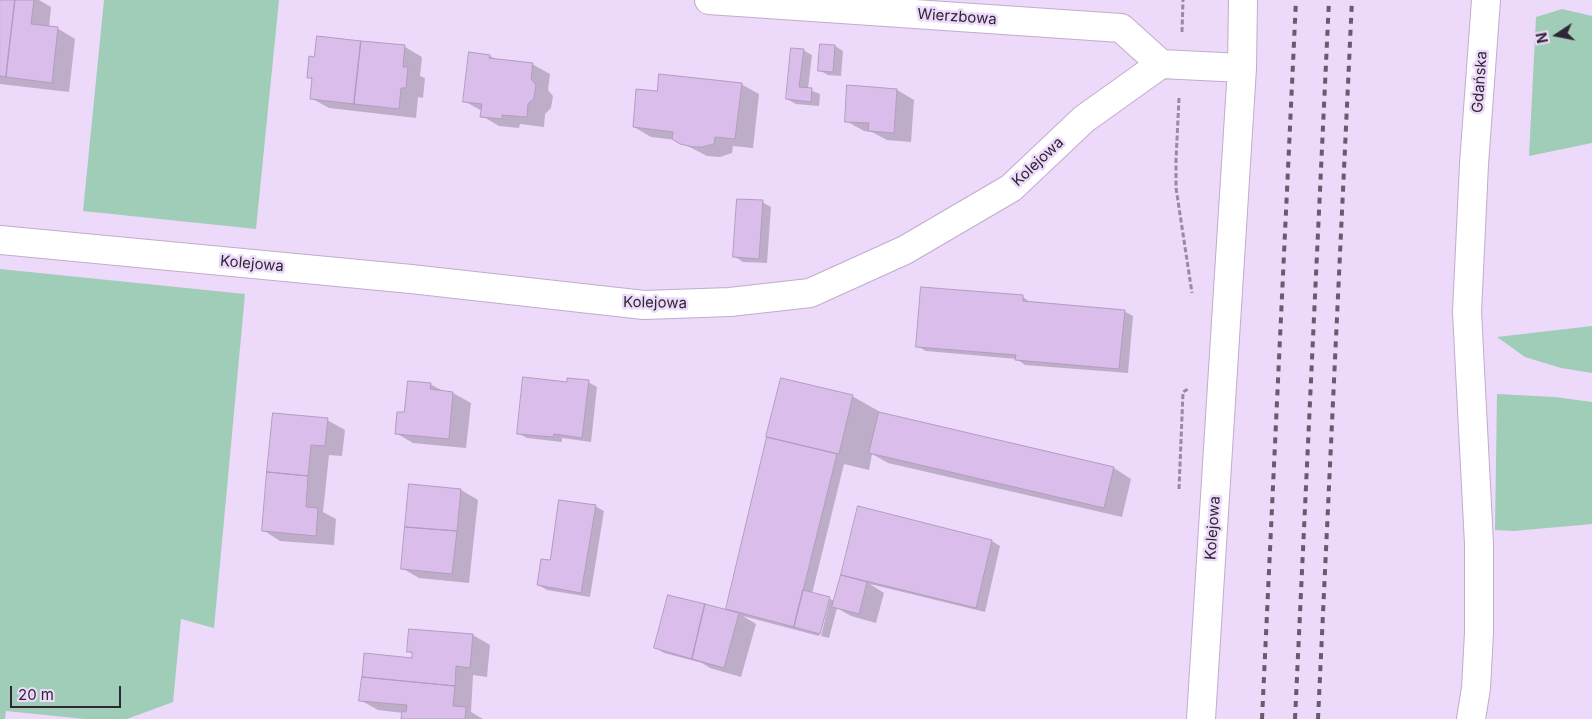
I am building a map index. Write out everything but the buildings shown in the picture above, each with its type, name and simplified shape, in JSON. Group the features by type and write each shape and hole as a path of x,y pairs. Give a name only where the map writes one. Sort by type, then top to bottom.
{"street":[{"name":"Wierzbowa","path":"709,0 1121,28 1162,64"},
{"name":"Kolejowa","path":"1201,719 1242,68 1243,0"},
{"name":"Gdańska","path":"1471,719 1476,688 1479,633 1479,544 1467,312 1474,164 1486,0"},
{"path":"1162,64 1242,68"},
{"name":"Kolejowa","path":"0,240 404,279 644,305 730,302 810,293 905,250 1011,188 1084,119 1162,64"}],"path":[{"path":"1182,35 1184,0"},
{"path":"1179,92 1176,188 1192,295"},
{"path":"1183,392 1193,387"}],"green space":[{"path":"104,0 279,0 256,229 83,211"},
{"path":"1562,9 1592,16 1592,143 1529,156 1536,17"},
{"path":"0,269 245,294 214,628 181,619 173,702 127,719 85,719 6,711 5,719 0,719"},
{"path":"1592,326 1592,373 1561,368 1525,357 1497,337"},
{"path":"1497,394 1555,397 1592,402 1592,524 1514,531 1495,530"}],"railway":[{"path":"1262,719 1296,0"},
{"path":"1295,719 1329,0"},
{"path":"1318,719 1352,0"}]}
